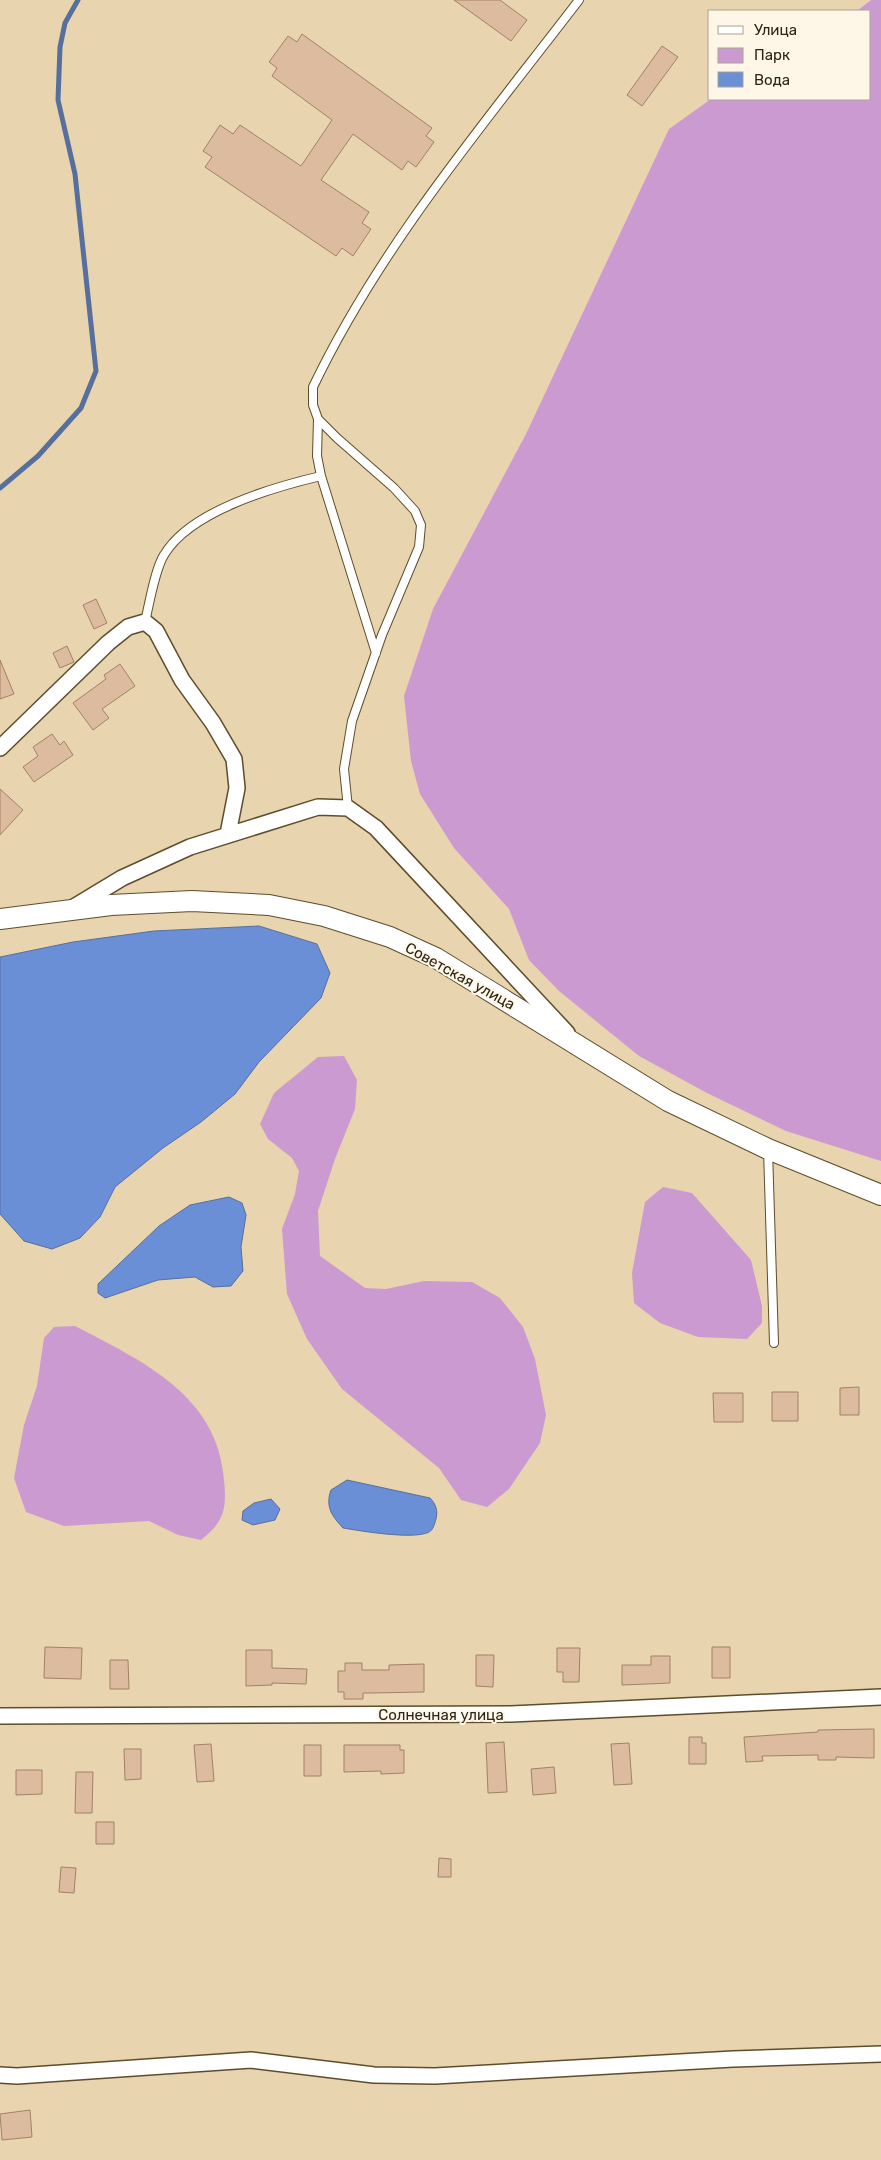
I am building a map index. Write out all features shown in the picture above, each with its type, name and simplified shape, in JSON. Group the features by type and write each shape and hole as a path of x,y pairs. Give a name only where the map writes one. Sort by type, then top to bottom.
{"street":[{"path":"0,748 108,643 128,627 145,622 156,631 182,680 213,724 234,759 237,788 228,834"},
{"path":"68,911 122,878 190,847 318,807 348,808 376,828 581,1048"},
{"name":"Советская улица","path":"0,919 111,905 192,901 268,905 324,916 390,937 436,958 668,1101 768,1149 881,1194"},
{"name":"Солнечная улица","path":"0,1716 510,1714 881,1697"},
{"path":"0,2075 17,2076 251,2060 374,2075 435,2076 733,2059 881,2054"}],"lane":[{"path":"376,653 321,476 317,456 318,419 313,405 313,387 378,271 441,176 579,0"},
{"path":"318,419 394,488 415,511 421,525 419,547 376,653 352,721 344,769 348,808"},
{"path":"145,622 163,556 185,530 224,508 277,487 321,476"},
{"path":"768,1149 774,1343"}],"green space":[{"path":"871,0 881,0 881,1161 786,1131 707,1093 639,1056 559,991 529,960 509,909 454,848 420,794 411,761 404,696 433,609 526,434 669,129 710,100 871,100 871,10 858,10"},
{"path":"344,1056 357,1080 355,1109 335,1159 318,1211 320,1256 365,1288 386,1289 424,1281 472,1282 500,1298 523,1327 535,1359 546,1415 540,1443 509,1489 487,1507 461,1500 439,1468 342,1389 307,1339 287,1294 282,1229 295,1194 299,1171 292,1158 268,1139 260,1124 274,1093 318,1057"},
{"path":"663,1187 692,1193 751,1260 762,1306 762,1323 747,1339 698,1337 660,1323 634,1303 632,1273 645,1202"},
{"path":"75,1326 126,1353 172,1384 192,1403 208,1425 219,1450 225,1499 219,1521 201,1540 178,1535 149,1521 64,1526 26,1512 14,1478 24,1425 37,1386 44,1338 54,1327"}],"water":[{"path":"259,926 317,944 330,973 321,998 259,1062 235,1094 115,1187 100,1217 80,1238 52,1249 24,1241 0,1214 0,957 73,942 154,931"},
{"path":"229,1197 242,1203 246,1215 241,1247 243,1271 231,1286 213,1287 195,1277 158,1280 105,1298 98,1293 98,1284 159,1226 190,1205"},
{"path":"347,1480 430,1498 437,1510 433,1528 429,1532 412,1535 387,1534 343,1528 331,1511 329,1496 331,1490"},
{"path":"271,1499 280,1509 275,1520 253,1525 242,1520 243,1511 254,1503"}],"building":[{"path":"454,0 500,0 527,20 511,41"},
{"path":"302,34 432,128 426,136 434,142 416,167 408,161 402,170 353,134 321,180 369,212 362,223 371,229 353,256 342,248 336,256 205,167 212,157 203,151 220,125 233,134 240,125 301,166 332,120 272,76 277,68 269,62 288,36 297,42"},
{"path":"662,46 678,57 642,106 627,95"},
{"path":"96,599 107,623 94,629 83,605"},
{"path":"67,646 74,662 60,668 53,653"},
{"path":"0,660 14,694 0,699"},
{"path":"120,664 135,686 102,709 109,718 93,730 73,703 106,679 104,675"},
{"path":"52,734 60,745 64,741 73,755 34,782 23,767 38,756 33,747"},
{"path":"0,789 23,810 0,835"},
{"path":"859,1387 859,1415 840,1415 840,1388"},
{"path":"772,1392 798,1392 798,1421 772,1421"},
{"path":"713,1393 743,1393 743,1422 714,1422"},
{"path":"45,1647 82,1648 81,1679 44,1678"},
{"path":"712,1647 730,1647 730,1678 712,1678"},
{"path":"557,1648 580,1648 579,1682 563,1682 563,1672 557,1672"},
{"path":"246,1650 272,1650 272,1668 307,1669 306,1684 272,1683 272,1685 246,1686"},
{"path":"476,1655 494,1655 493,1687 476,1686"},
{"path":"651,1656 670,1656 670,1683 622,1685 622,1665 651,1665"},
{"path":"110,1660 128,1660 129,1689 110,1689"},
{"path":"345,1663 362,1663 362,1670 389,1670 389,1665 424,1664 424,1692 363,1693 363,1699 344,1699 344,1692 338,1692 338,1671 345,1671"},
{"path":"874,1729 874,1758 836,1757 836,1760 818,1760 818,1755 762,1756 763,1761 746,1762 744,1737 818,1732 818,1730"},
{"path":"689,1737 702,1737 702,1743 706,1743 706,1764 689,1764"},
{"path":"504,1742 507,1792 488,1793 486,1743"},
{"path":"629,1743 632,1784 614,1785 611,1744"},
{"path":"211,1744 214,1781 197,1782 194,1745"},
{"path":"304,1745 321,1745 321,1776 304,1776"},
{"path":"344,1745 400,1745 400,1750 404,1750 404,1773 381,1774 381,1771 344,1772"},
{"path":"124,1749 141,1749 141,1779 125,1780"},
{"path":"554,1767 556,1793 533,1795 531,1769"},
{"path":"16,1770 42,1770 42,1794 16,1795"},
{"path":"76,1772 93,1772 92,1813 75,1813"},
{"path":"96,1822 114,1822 114,1844 96,1844"},
{"path":"439,1858 451,1859 451,1877 438,1877"},
{"path":"61,1867 76,1868 74,1893 59,1892"},
{"path":"30,2110 32,2137 2,2140 0,2114"}],"waterway":[{"path":"0,488 38,456 81,408 96,371 75,174 58,100 60,47 65,23 78,0"}]}
